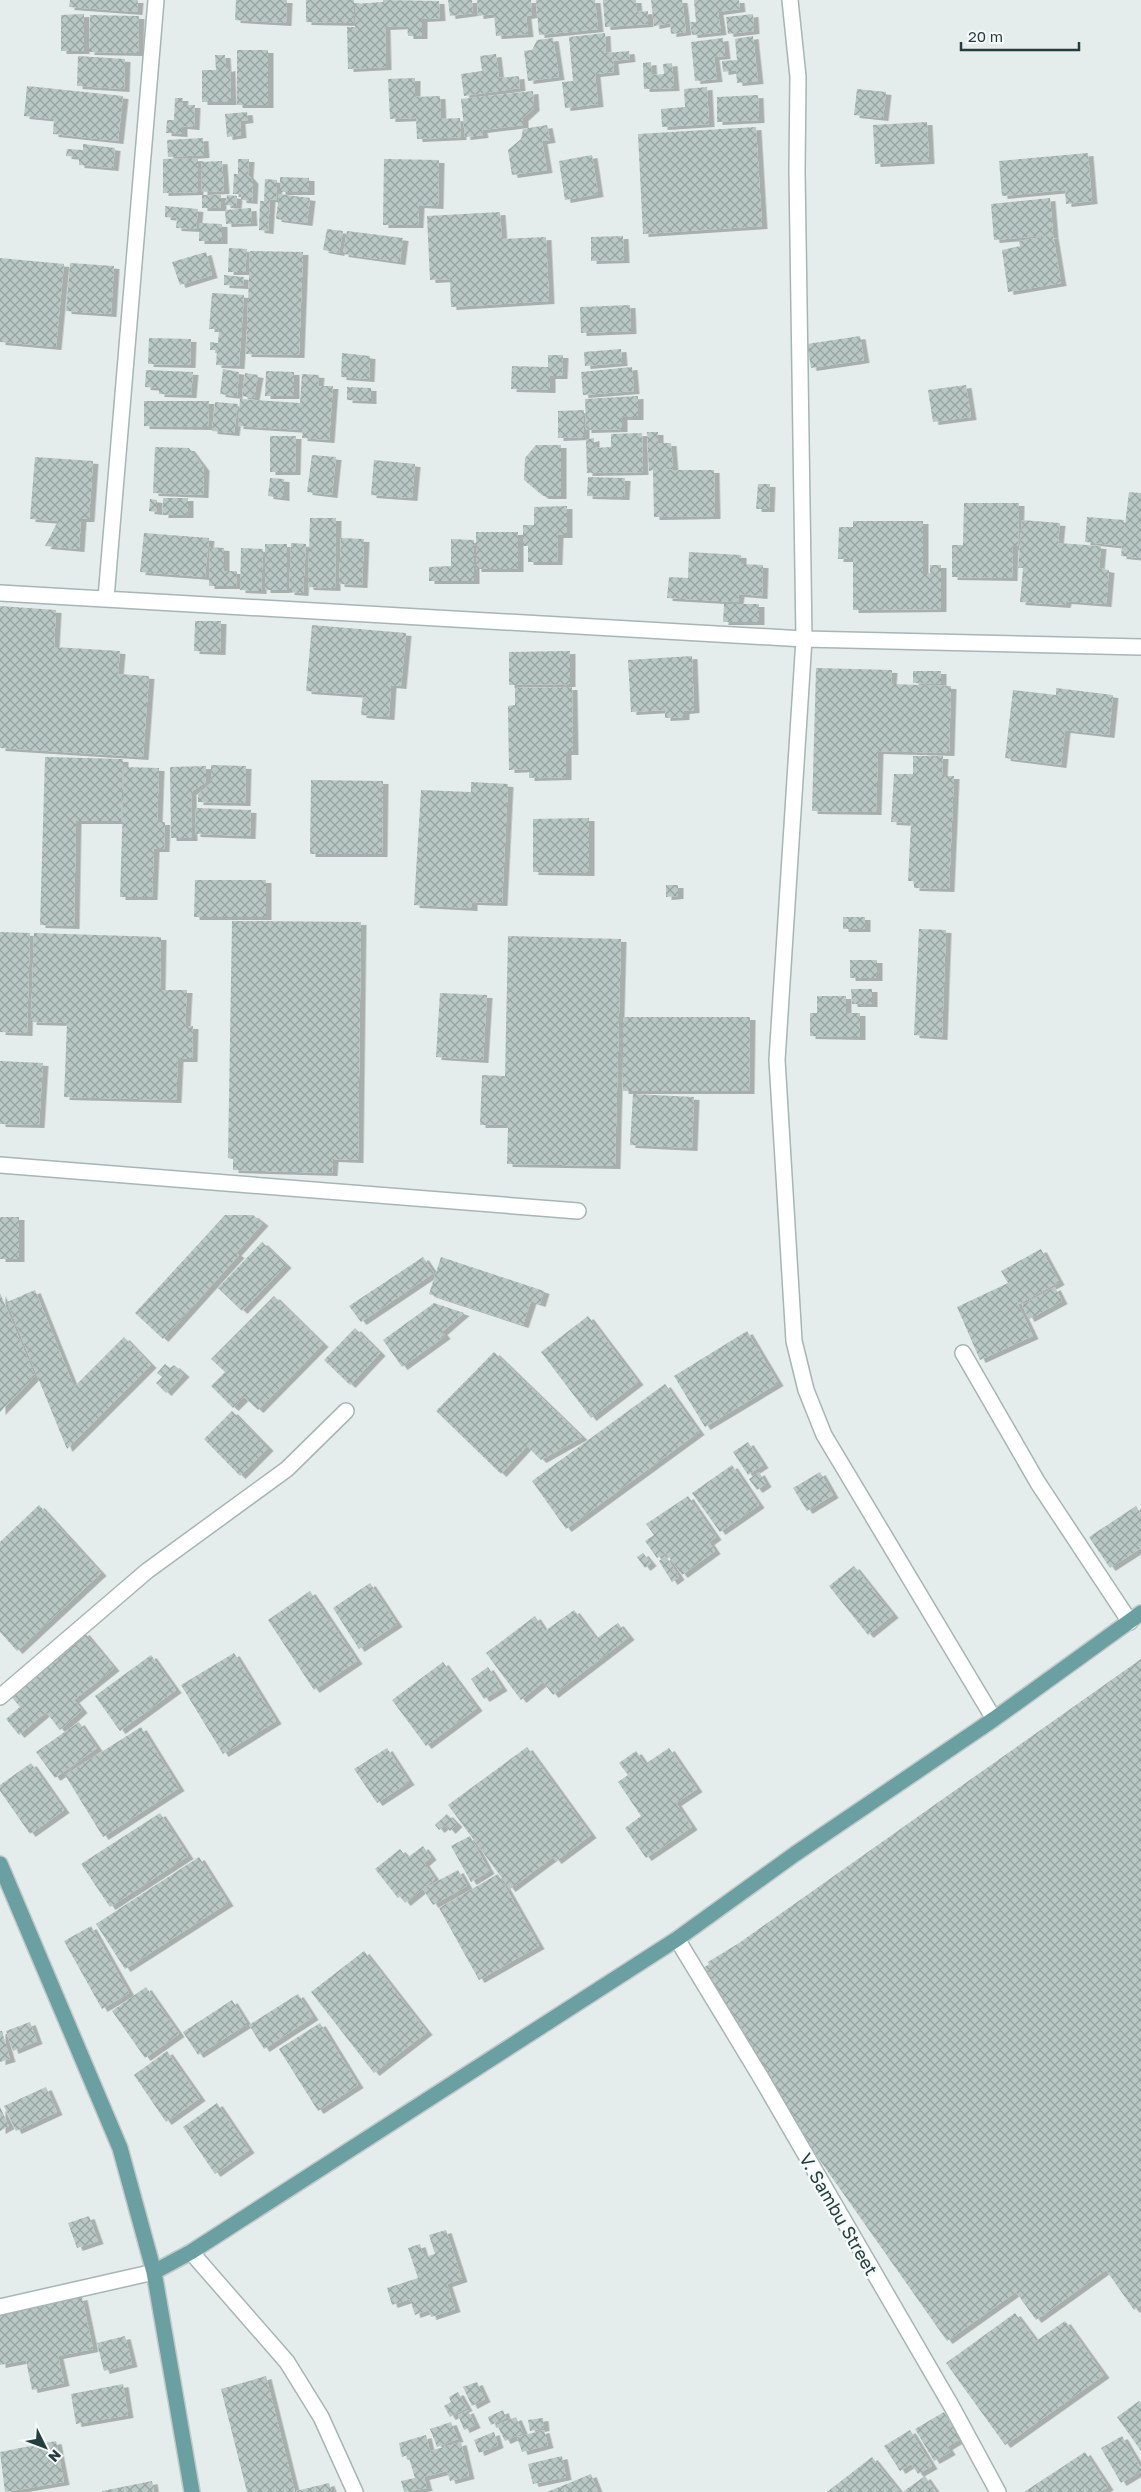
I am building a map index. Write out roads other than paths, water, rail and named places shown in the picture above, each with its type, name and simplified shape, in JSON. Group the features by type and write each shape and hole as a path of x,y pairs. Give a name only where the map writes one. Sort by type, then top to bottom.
{"main road":[{"path":"154,2272 191,2252 677,1939 795,1854 994,1719 1135,1617"},
{"path":"0,1864 120,2148 154,2272 192,2492"}],"street":[{"path":"106,598 156,0"},
{"path":"790,0 798,77 797,171 804,639 777,1060 794,1342 806,1390 824,1435 994,1719"},
{"path":"0,593 804,639 1141,647"},
{"path":"0,1165 578,1211"},
{"path":"963,1354 1038,1483 1135,1617"},
{"path":"0,1697 147,1572 287,1469 346,1411"},
{"name":"V. Sambu Street","path":"677,1939 760,2076 952,2407 998,2492"},
{"path":"191,2252 288,2362 321,2417 355,2492"},
{"path":"0,2307 154,2272"}]}
